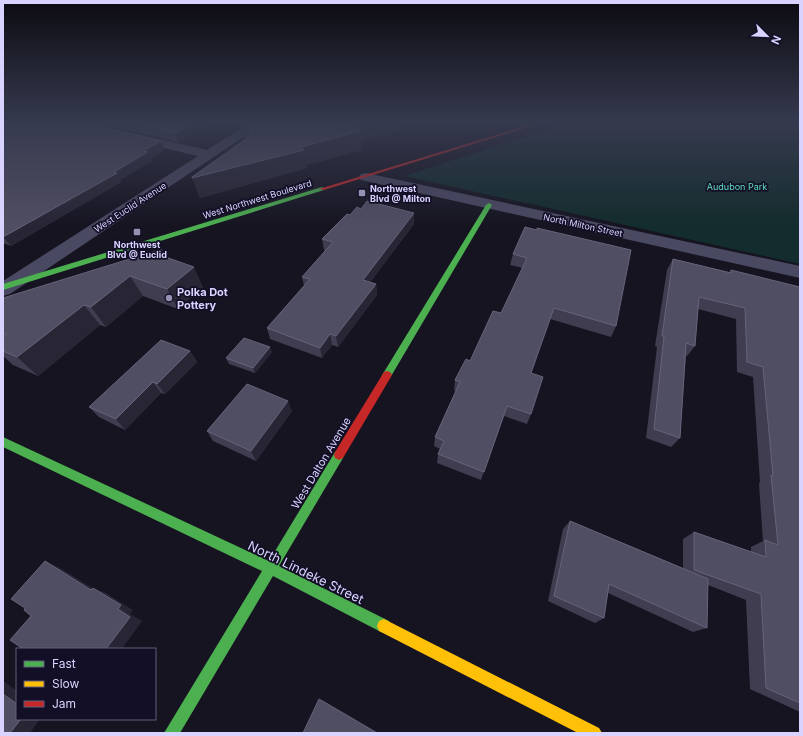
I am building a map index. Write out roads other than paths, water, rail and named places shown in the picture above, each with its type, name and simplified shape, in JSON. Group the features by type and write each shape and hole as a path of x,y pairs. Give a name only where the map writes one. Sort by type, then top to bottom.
{"street":[{"name":"West Euclid Avenue","path":"6,287 204,157"},
{"name":"West Northwest Boulevard","path":"6,287 429,157"},
{"name":"North Milton Street","path":"366,177 800,272"},
{"name":"West Dalton Avenue","path":"172,733 272,569 489,205"},
{"name":"North Lindeke Street","path":"3,442 272,569 594,733"}],"place":[{"name":"Northwest Blvd @ Milton","path":"362,193"},
{"name":"Northwest Blvd @ Euclid","path":"137,232"},
{"name":"Polka Dot Pottery","path":"169,298"}],"park label":[{"name":"Audubon Park","path":"737,186"}]}
